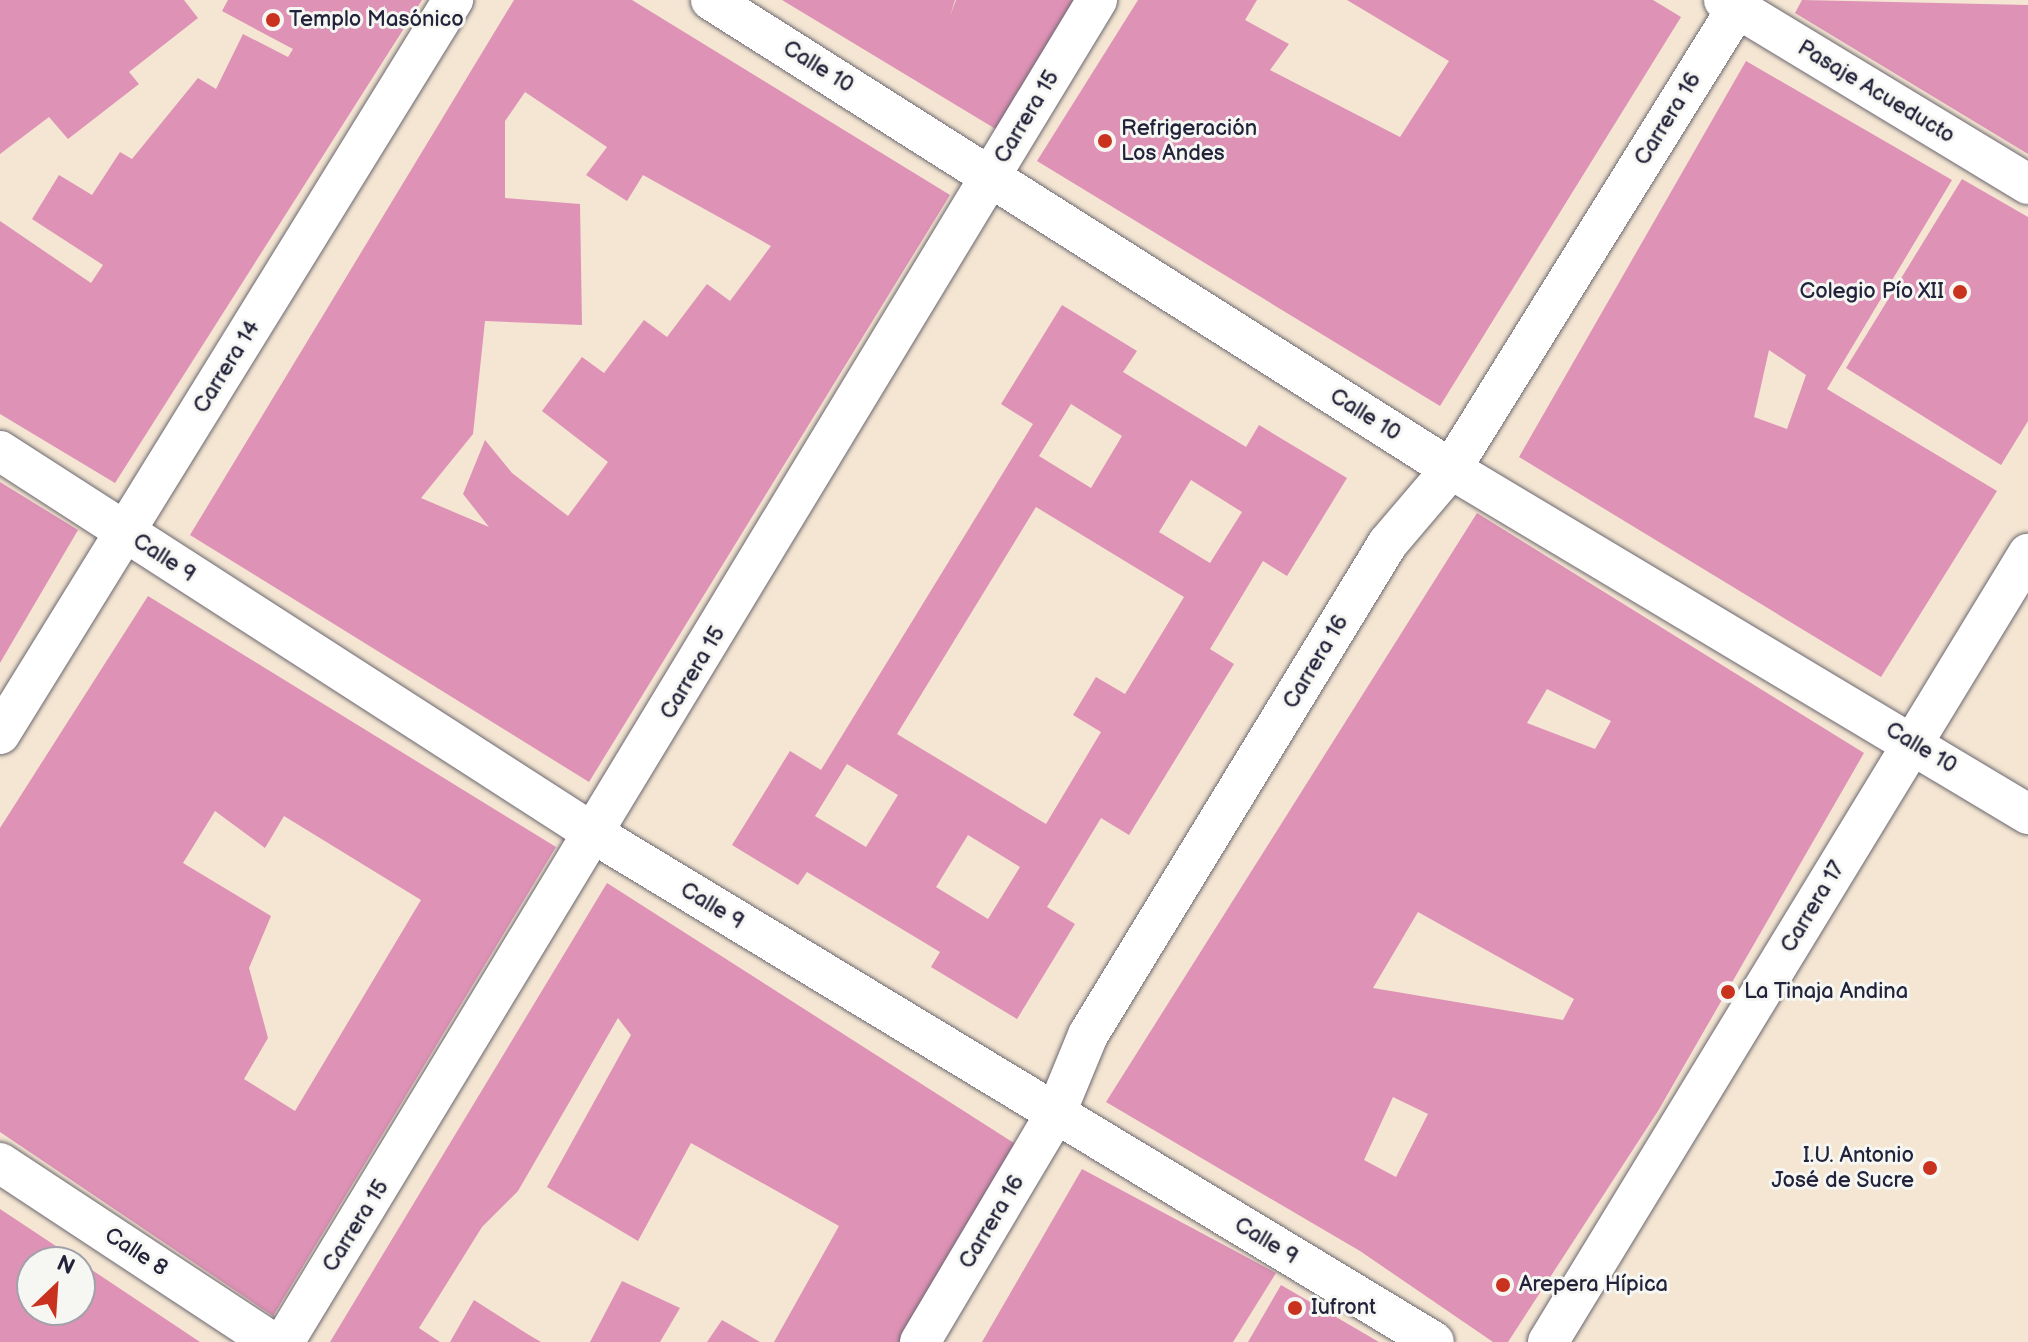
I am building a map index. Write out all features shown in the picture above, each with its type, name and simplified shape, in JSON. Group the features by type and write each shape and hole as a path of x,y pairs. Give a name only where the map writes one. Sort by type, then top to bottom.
{"street":[{"name":"Carrera 14","path":"0,734 453,0"},
{"name":"Calle 10","path":"711,0 1451,469 2028,814"},
{"name":"Carrera 15","path":"284,1342 596,835 1097,0"},
{"name":"Pasaje Acueducto","path":"1734,3 2028,184"},
{"name":"Carrera 16","path":"920,1342 1055,1115 1088,1035 1380,556 1451,469 1734,3"},
{"name":"Calle 9","path":"0,451 596,835 1434,1342"},
{"name":"Carrera 17","path":"1548,1342 2028,554"},
{"name":"Calle 8","path":"0,1163 271,1342"}],"building":[{"path":"0,0 184,0 198,18 129,72 139,84 68,139 49,117 0,154"},
{"path":"228,0 422,0 115,483 0,414 0,221 91,283 103,265 32,219 59,175 92,195 120,152 132,159 198,78 216,89 243,34 288,57 293,49 222,11"},
{"path":"514,0 632,0 950,195 589,782 190,535","holes":["525,92 607,147 586,175 627,201 643,175 771,246 730,301 707,284 667,337 644,320 604,373 582,357 542,411 608,462 568,516 512,473 485,440 463,494 489,527 421,498 473,434 485,321 582,325 580,204 505,198 505,121"]},
{"path":"782,0 955,0 950,16 956,0 1079,0 999,131"},
{"path":"1138,0 1257,0 1245,20 1289,44 1270,70 1400,137 1449,61 1347,0 1653,0 1681,17 1440,406 1037,161"},
{"path":"1802,0 2028,5 2028,154 1795,13"},
{"path":"1746,61 1952,180 1827,389 1997,491 1881,677 1519,457","holes":["1769,350 1806,375 1787,429 1754,417"]},
{"name":"Colegio Pío XII","path":"1962,179 2028,217 2028,421 2001,465 1846,368"},
{"path":"1062,305 1137,351 1123,372 1246,447 1259,425 1347,478 1287,576 1263,561 1210,649 1234,664 1129,835 1101,818 1047,907 1075,924 1017,1019 931,967 940,952 807,872 798,885 732,845 790,751 821,770 1033,424 1001,404","holes":["1071,404 1122,436 1091,488 1039,456","1191,480 1242,512 1210,563 1159,532","1036,507 1184,597 1125,694 1096,677 1073,715 1101,732 1046,824 897,734","847,764 898,795 866,847 815,816","968,835 1020,867 988,919 936,887"]},
{"path":"0,482 78,530 0,663"},
{"path":"1477,513 1864,753 1658,1111 1508,1342 1493,1342 1360,1251 1106,1102","holes":["1547,689 1611,721 1595,749 1527,723","1418,912 1574,999 1563,1020 1373,988","1393,1097 1428,1114 1396,1177 1364,1160"]},
{"path":"148,596 556,847 273,1316 0,1132 0,828","holes":["215,811 265,848 284,816 421,900 295,1111 244,1079 268,1038 249,968 271,916 183,863"]},
{"path":"607,883 1017,1145 902,1342 774,1342 839,1226 691,1143 638,1241 547,1187 631,1035 618,1018 518,1191 482,1227 419,1328 440,1342 330,1342"},
{"path":"1082,1169 1276,1273 1233,1342 982,1342"},
{"path":"0,1209 56,1246 16,1246 16,1326 96,1326 96,1273 200,1342 0,1342"},
{"path":"622,1281 680,1308 660,1342 590,1342"},
{"name":"Iufront","path":"1281,1285 1379,1342 1248,1342"},
{"path":"474,1300 529,1335 541,1342 450,1342"},
{"path":"722,1320 760,1342 707,1342"}],"place":[{"name":"Templo Masónico","path":"273,20"},
{"name":"Refrigeración Los Andes","path":"1105,141"},
{"name":"Colegio Pío XII","path":"1960,292"},
{"name":"La Tinaja Andina","path":"1728,992"},
{"name":"I.U. Antonio José de Sucre","path":"1930,1168"},
{"name":"Arepera Hípica","path":"1503,1285"},
{"name":"Iufront","path":"1295,1308"}]}
